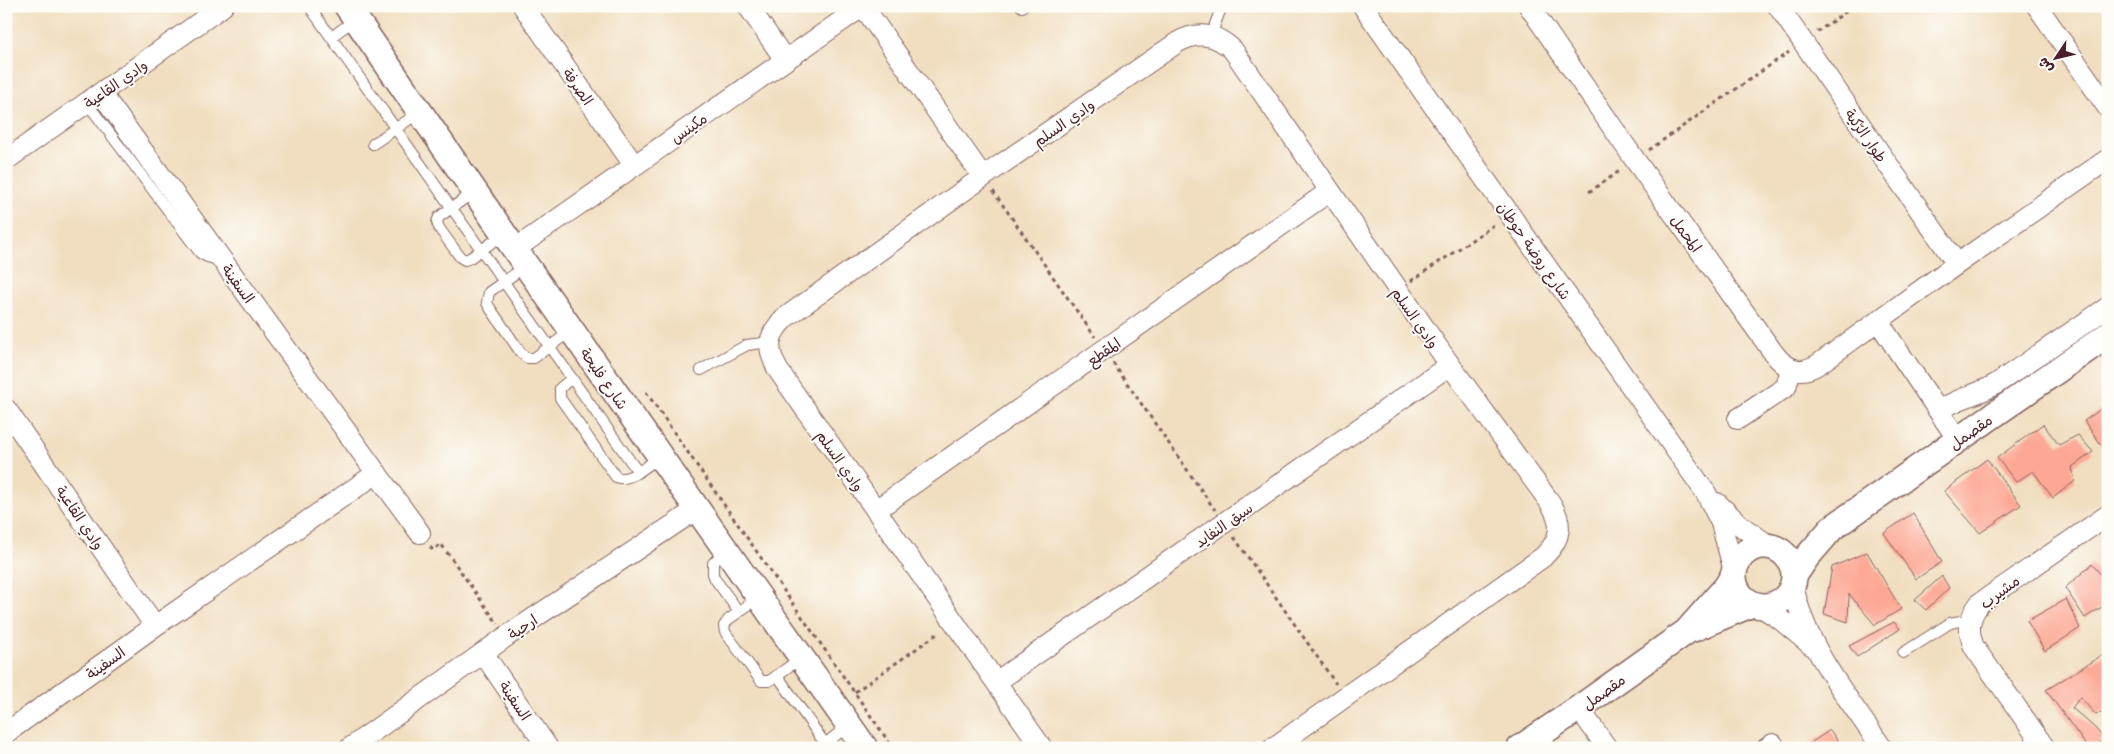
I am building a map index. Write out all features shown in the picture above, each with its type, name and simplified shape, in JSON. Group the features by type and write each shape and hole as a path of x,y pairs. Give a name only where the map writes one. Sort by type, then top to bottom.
{"street":[{"name":"وادي القاعية","path":"6,160 223,6"},
{"name":"الصرفة","path":"523,6 634,165"},
{"path":"748,6 785,60"},
{"name":"مكينس","path":"515,249 863,6"},
{"path":"863,6 983,177"},
{"name":"شارع روضة حوطان","path":"1363,6 1706,493 1721,523 1734,574"},
{"name":"المحمل","path":"1529,6 1635,160 1775,356 1781,364 1790,369"},
{"name":"طوار الرّكية","path":"1778,6 1957,264"},
{"path":"2037,6 2108,108"},
{"name":"شارع فليحة","path":"352,13 474,191 865,748"},
{"name":"وادي السلم","path":"1042,748 778,370 770,357 770,342 775,327 786,317 1178,42 1189,36 1201,35 1213,36 1224,42 1232,50 1450,365 1556,512 1559,524 1558,537 1552,548 1543,557 1273,748"},
{"name":"السفينة","path":"94,98 223,261 420,533"},
{"path":"1738,419 1786,387 1790,369 1801,371 1812,369 2108,158"},
{"name":"المقطع","path":"876,510 1330,191"},
{"path":"1939,411 1954,402 1991,387 2108,307"},
{"path":"1878,321 1958,440"},
{"name":"مقصمل","path":"1772,546 1809,538 1832,528 2108,335"},
{"name":"سيق النفايد","path":"996,682 1450,365"},
{"name":"وادي القاعية","path":"6,409 155,626"},
{"name":"السفينة","path":"6,733 155,626 377,473"},
{"name":"شارع روضة حوطان","path":"1706,493 1741,526 1772,546"},
{"name":"ارحية","path":"354,747 507,636 697,509"},
{"name":"مشيرب","path":"2045,748 1974,647 1969,629 1971,619 1980,603 2108,515"},
{"name":"مقصمل","path":"1794,580 1807,557 1832,528"},
{"path":"1816,650 1781,620 1738,592 1734,574 1736,562 1742,554 1758,546 1772,546 1789,559 1802,620 1816,650 1882,748"},
{"name":"مقصمل","path":"1686,632 1701,613 1726,588 1734,574"},
{"path":"1756,605 1777,604 1784,599 1794,580"},
{"name":"مقصمل","path":"1520,748 1686,632 1756,605"},
{"name":"السفينة","path":"483,653 548,748"},
{"path":"1579,708 1607,748"}],"lane":[{"path":"309,6 638,472"},
{"path":"1213,36 1215,24 1222,6"},
{"path":"330,37 352,13"},
{"path":"373,144 420,112"},
{"path":"474,191 438,220 438,225 462,259 468,260 482,250 515,249 504,281 489,292 487,298 490,308 500,323 521,353 527,358 534,358 572,331"},
{"path":"702,370 747,345 770,342"},
{"path":"572,378 560,388 559,394 616,477 620,479 629,477 660,456"},
{"path":"726,550 713,563 713,574 739,612"},
{"path":"759,597 726,623 725,632 761,681 769,681 801,658"},
{"path":"1903,654 1950,624 1971,619"},
{"path":"777,675 827,746 849,726"}],"path":[{"path":"1589,192 1854,6"},
{"path":"983,177 1345,697"},
{"path":"1398,290 1510,214"},
{"path":"646,392 893,748"},
{"path":"420,533 433,550 441,544 507,636"},
{"path":"854,692 954,622"}],"building":[{"path":"2108,404 2108,454 2084,421"},
{"path":"2043,424 2059,445 2078,435 2093,452 2072,467 2075,481 2053,498 2033,471 2016,482 1997,458"},
{"path":"1987,459 2021,505 1980,533 1944,491"},
{"path":"1913,513 1942,562 1916,579 1884,533"},
{"path":"1867,552 1901,609 1875,625 1849,594 1848,622 1824,614 1832,567"},
{"path":"2092,564 2108,583 2108,603 2085,618 2065,588"},
{"path":"1942,576 1949,588 1926,610 1915,600"},
{"path":"2066,599 2080,628 2045,651 2027,621"},
{"path":"1894,622 1900,629 1857,657 1849,646"},
{"path":"2104,654 2108,660 2108,708 2096,715 2080,697 2072,708 2095,728 2104,739 2093,748 2088,748 2046,690"},
{"path":"1830,730 1843,748 1803,748"}]}
